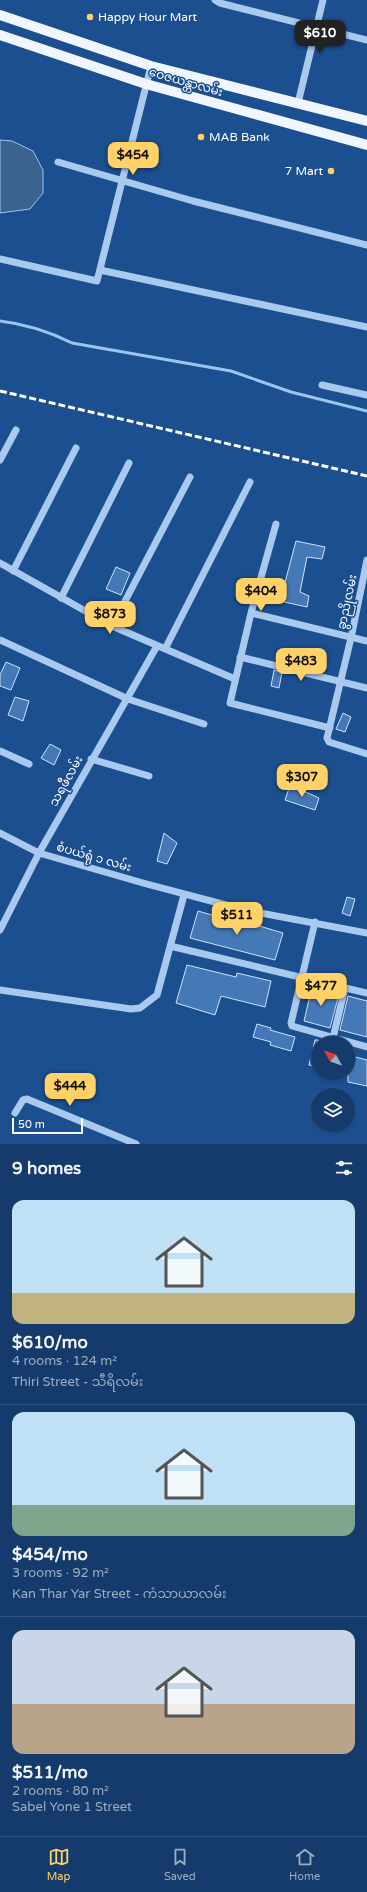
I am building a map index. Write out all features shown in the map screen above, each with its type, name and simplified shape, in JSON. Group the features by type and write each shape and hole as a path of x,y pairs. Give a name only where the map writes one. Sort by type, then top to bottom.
{"main road":[{"name":"ဝေဇယန္တာလမ်း","path":"0,15 151,66 367,122"},
{"name":"ဝေဇယန္တာလမ်း","path":"0,35 146,84 367,145"}],"street":[{"path":"215,0 220,3 317,26 367,40"},
{"path":"298,103 323,0"},
{"path":"0,259 97,281 151,66"},
{"path":"58,162 122,182 367,245"},
{"path":"100,270 367,327"},
{"path":"322,385 367,395"},
{"path":"0,460 16,430"},
{"path":"13,571 76,448"},
{"path":"61,598 129,463"},
{"path":"112,626 190,477"},
{"path":"165,649 250,482"},
{"path":"276,524 229,700 234,704 330,728"},
{"name":"ခွာညိုလမ်း","path":"367,560 364,591 327,738 329,742 367,754"},
{"path":"0,563 112,626 235,679"},
{"path":"251,613 367,641"},
{"path":"0,640 128,699 204,724"},
{"name":"သရဖီလမ်း","path":"0,930 39,853 91,759 128,699 157,646"},
{"path":"240,657 367,688"},
{"path":"0,751 29,764"},
{"path":"91,759 149,776"},
{"name":"စံပယ်ရုံ ၁ လမ်း","path":"0,833 39,853 184,894 245,910 367,933"},
{"path":"0,990 131,1009 140,1008 157,995 184,894"},
{"path":"315,922 291,1023 292,1026 326,1036"},
{"path":"170,946 367,993"},
{"path":"333,1036 345,988"},
{"path":"355,1044 367,1047"},
{"path":"15,1113 23,1100 27,1099 136,1144"}],"water":[{"path":"0,140 12,141 33,151 43,170 43,193 30,209 0,213"}],"building":[{"path":"296,541 325,547 322,559 307,557 300,592 309,596 307,607 280,601"},
{"path":"116,567 130,573 121,595 106,589"},
{"path":"6,662 20,668 11,690 0,686 0,675"},
{"path":"274,670 282,672 279,688 271,686"},
{"path":"15,697 29,701 23,721 8,715"},
{"path":"343,713 351,717 345,732 336,729"},
{"path":"50,744 61,750 54,765 41,758"},
{"path":"290,785 319,798 315,810 285,800"},
{"path":"164,833 177,843 167,864 157,861"},
{"path":"347,897 355,899 350,916 342,913"},
{"path":"198,911 246,925 246,922 283,933 275,960 190,938"},
{"path":"187,965 236,977 237,973 271,981 265,1007 221,996 215,1015 176,1003"},
{"path":"312,987 339,994 330,1028 304,1021"},
{"path":"348,996 367,1001 367,1037 340,1030"},
{"path":"257,1024 271,1028 270,1030 295,1037 291,1051 270,1045 271,1042 253,1037"},
{"path":"355,1057 367,1060 367,1086 348,1082 348,1080 355,1080"}],"waterway":[{"path":"0,321 37,329 72,343 231,371 291,392 367,411"}],"railway":[{"path":"0,391 367,476"}],"place":[{"name":"Happy Hour Mart","path":"90,17"},
{"name":"MAB Bank","path":"201,137"},
{"name":"7 Mart","path":"331,171"}]}
